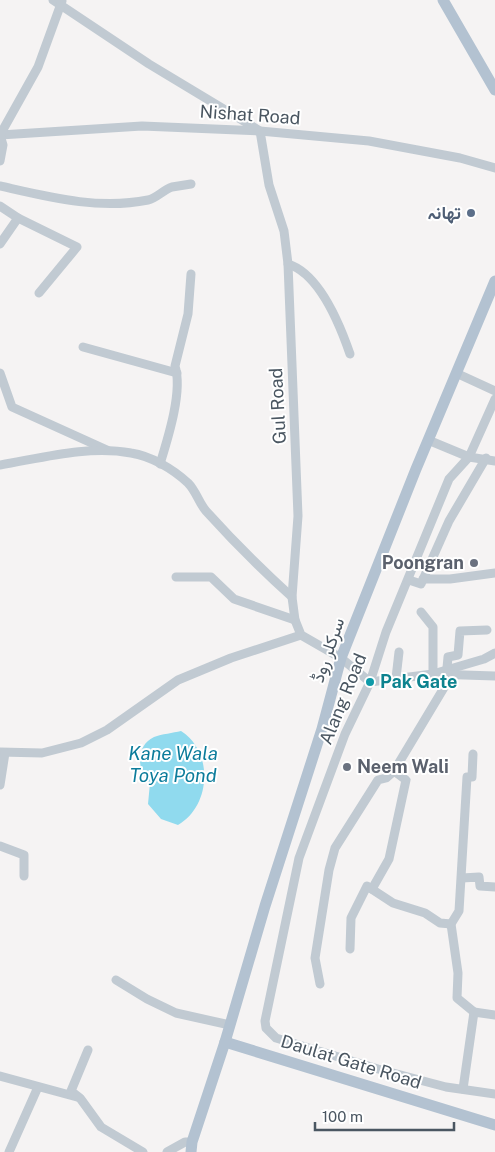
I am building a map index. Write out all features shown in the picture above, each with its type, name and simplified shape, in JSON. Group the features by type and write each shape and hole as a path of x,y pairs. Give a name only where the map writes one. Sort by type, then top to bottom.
{"main road":[{"path":"443,0 495,90"},
{"name":"سرکلر روڈ","path":"192,1147 341,658 428,440 495,281"},
{"name":"Daulat Gate Road","path":"225,1042 495,1125"}],"street":[{"path":"53,0 62,3 149,64 260,131"},
{"path":"0,161 3,146 0,135 38,67 62,3"},
{"name":"Nishat Road","path":"0,135 142,126 260,131 369,140 460,158 495,168"},
{"name":"Gul Road","path":"260,131 269,184 284,231 288,264 298,516 292,597 295,620 301,635"},
{"path":"0,186 96,204 122,204 151,199 171,188 191,184"},
{"path":"0,206 18,218 77,247 39,293"},
{"path":"0,244 18,218"},
{"path":"288,264 297,267 318,289 339,322 350,354"},
{"path":"160,464 174,408 177,373 175,366 188,314 191,274"},
{"path":"83,347 177,373"},
{"path":"456,373 495,391"},
{"path":"0,374 5,397 12,407 107,450"},
{"name":"Alang Road","path":"463,1089 446,1087 378,1069 276,1038 266,1028 266,1012 299,858 345,734 370,682 386,632 449,479 469,457 494,405"},
{"path":"408,580 421,584 452,517 490,459 469,457 428,440"},
{"path":"0,465 74,452 107,450 133,453 160,464 189,484 205,510 260,568 292,597"},
{"path":"436,511 452,517"},
{"path":"423,579 450,580 495,573"},
{"path":"176,578 211,577 234,599 295,620"},
{"path":"421,612 434,627 433,674"},
{"path":"320,984 316,958 328,878 335,848 378,780 386,778 394,770 445,686 448,656 458,655 460,630 488,630"},
{"path":"0,785 2,753 42,753 80,743 107,730 178,680 231,658 301,635 341,658 370,682 447,671 484,659 495,653"},
{"path":"396,678 399,652"},
{"path":"447,671 495,676"},
{"path":"473,754 472,777 467,776 459,911 451,924 458,973 457,998 474,1012 495,1015"},
{"path":"372,889 388,859 406,780 394,770"},
{"path":"0,846 24,855 24,876"},
{"path":"462,878 479,877 480,886 495,887"},
{"path":"350,950 350,918 367,886 393,903 425,913 440,923 451,924"},
{"path":"116,980 147,999 176,1013 230,1025"},
{"path":"474,1012 463,1089 495,1094"},
{"path":"88,1050 71,1091 80,1098 101,1127 143,1152"},
{"path":"0,1076 80,1098"},
{"path":"9,1152 38,1087"},
{"path":"167,1152 185,1142 192,1147"}],"water":[{"name":"Kane Wala Toya Pond","path":"181,731 192,740 199,752 203,765 204,779 197,805 189,816 178,825 161,819 148,804 150,783 142,772 140,759 141,752 148,741 157,736"}],"place":[{"name":"تھانہ","path":"471,213"},
{"name":"Poongran","path":"474,563"},
{"name":"Pak Gate","path":"370,682"},
{"name":"Neem Wali","path":"347,767"}]}
